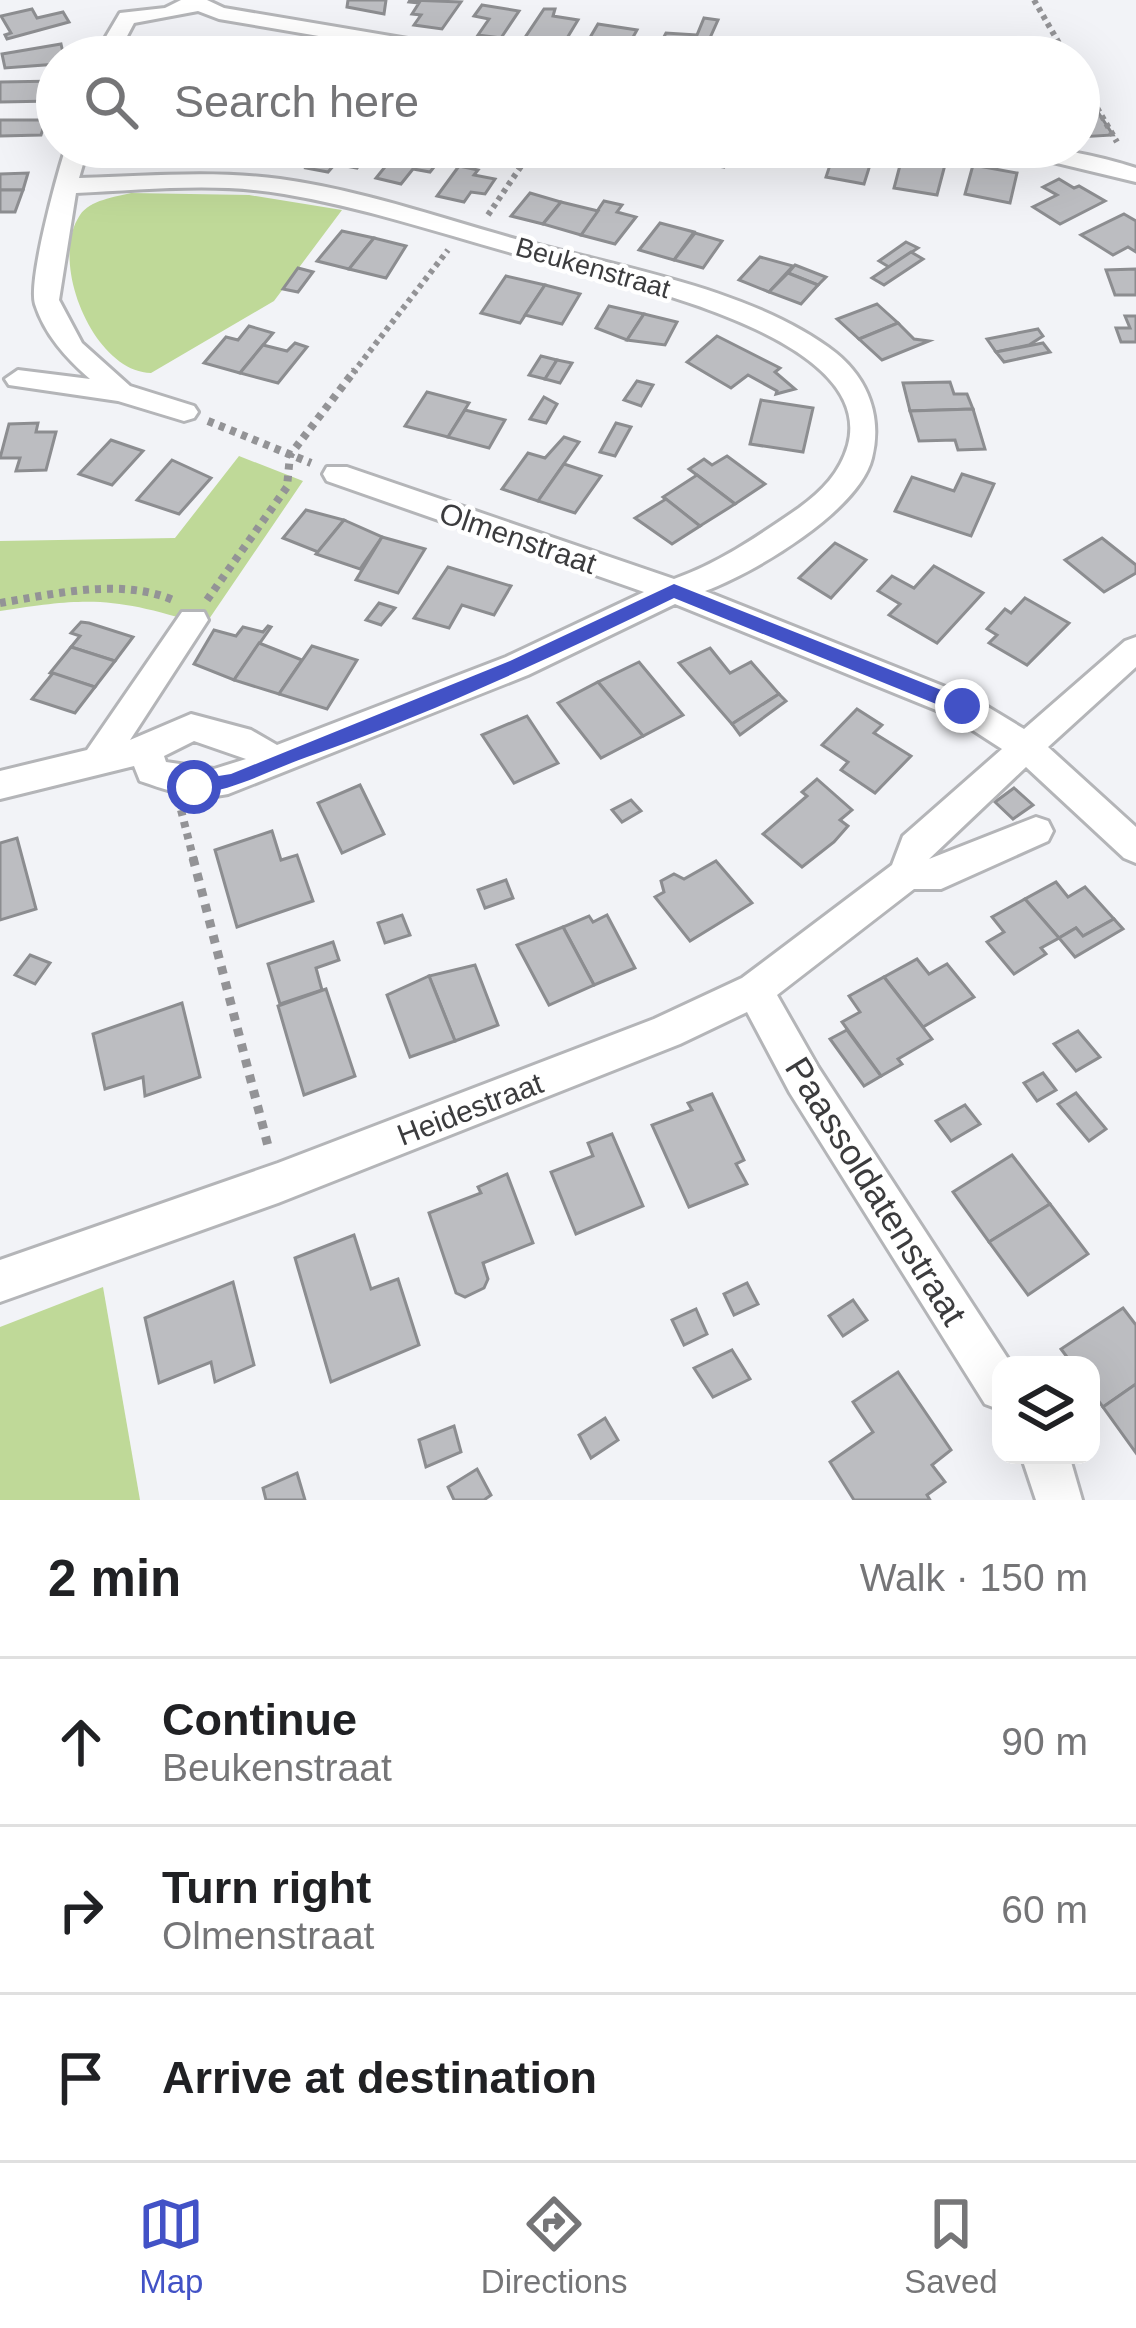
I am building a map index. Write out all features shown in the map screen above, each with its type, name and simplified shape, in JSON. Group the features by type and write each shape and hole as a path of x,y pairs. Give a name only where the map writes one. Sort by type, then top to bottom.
{"street":[{"path":"120,8 166,14 194,2 218,14 340,36"},
{"path":"1100,161 1130,165"},
{"path":"71,168 46,300 71,348 119,392"},
{"name":"Beukenstraat","path":"65,186 207,180 280,186 707,300 781,331 829,361 855,394 866,428 856,467 829,501 729,571 674,591 517,666 275,760 234,781 194,787 173,779"},
{"path":"9,379 56,367 71,348"},
{"path":"9,379 119,392 184,412"},
{"name":"Olmenstraat","path":"337,474 674,591 962,706 1027,748 1136,848"},
{"path":"729,571 737,616"},
{"path":"98,761 193,620"},
{"name":"Heidestraat","path":"0,1281 278,1183 667,1033 754,990 907,874 915,846 1136,649"},
{"path":"0,785 145,750 191,727 239,740 275,760"},
{"path":"145,750 152,771 173,779"},
{"name":"Heidestraat","path":"907,874 941,874 1036,831"},
{"name":"Paassoldatenstraat","path":"754,990 804,1080 992,1374"},
{"path":"1049,1464 1059,1500"}],"path":[{"path":"1034,0 1055,36"},
{"path":"1100,113 1130,165"},
{"path":"0,603 47,594 148,592 170,596 193,620 287,487 290,455 518,168"},
{"path":"184,412 337,474"},
{"path":"173,779 278,1183"}],"green space":[{"path":"131,193 249,195 342,210 274,301 151,373 130,368 95,335 73,285 70,259 72,235 84,210"},
{"path":"239,456 303,481 205,625 104,602 0,611 0,541 175,538"},
{"path":"103,1287 140,1500 0,1500 0,1327"}],"building":[{"path":"348,0 386,0 384,14 347,7"},
{"path":"409,2 461,2 442,29 414,25 421,15 412,14 419,3"},
{"path":"482,5 519,11 502,36 478,35 489,19 474,16"},
{"path":"32,9 37,18 63,12 69,22 7,39 5,35 11,33 1,16"},
{"path":"544,9 555,9 553,16 578,20 568,36 526,36"},
{"path":"704,18 718,20 711,36 664,36 666,33 697,35"},
{"path":"598,24 637,30 634,36 591,36"},
{"path":"36,48 36,66 5,68 2,54"},
{"path":"36,81 36,101 0,102 0,82"},
{"path":"1100,115 1113,135 1100,136"},
{"path":"0,120 36,120 36,135 0,136"},
{"path":"384,168 433,168 430,172 413,169 401,184 376,178"},
{"path":"458,168 478,170 474,175 495,179 485,194 471,192 464,202 437,196"},
{"path":"829,168 869,168 864,184 826,177"},
{"path":"899,168 944,168 937,195 894,188"},
{"path":"972,168 1017,173 1010,203 965,194"},
{"path":"28,173 23,190 0,190 0,174"},
{"path":"1059,179 1105,201 1060,224 1033,207 1057,195 1043,187"},
{"path":"0,190 23,190 15,212 0,212"},
{"path":"530,193 561,202 543,224 511,216"},
{"path":"604,201 622,205 617,212 636,217 615,244 581,235"},
{"path":"561,202 598,211 581,235 543,224"},
{"path":"1124,214 1136,221 1136,252 1128,247 1113,255 1081,235"},
{"path":"660,223 694,232 674,260 639,250"},
{"path":"342,231 374,238 349,269 317,261"},
{"path":"695,233 722,241 703,268 674,260"},
{"path":"374,238 406,246 386,278 349,269"},
{"path":"906,242 918,248 889,267 879,261"},
{"path":"911,252 923,259 884,285 872,278"},
{"path":"760,257 793,266 769,292 739,280"},
{"path":"795,265 826,277 818,285 788,273"},
{"path":"298,268 313,272 298,292 283,289"},
{"path":"1136,269 1136,295 1115,295 1106,270"},
{"path":"788,273 818,285 801,304 769,292"},
{"path":"506,276 545,285 520,323 481,313"},
{"path":"545,285 580,294 562,324 525,315"},
{"path":"877,304 898,323 859,339 837,319"},
{"path":"609,306 644,314 627,340 596,328"},
{"path":"644,314 677,322 665,345 627,340"},
{"path":"1125,316 1136,316 1136,342 1121,342 1116,328 1130,328"},
{"path":"898,323 914,339 929,341 882,360 859,339"},
{"path":"249,326 273,333 240,373 204,363 226,337 238,340"},
{"path":"1038,329 1043,336 1029,345 996,352 987,339"},
{"path":"717,336 780,368 775,372 795,389 776,394 748,375 731,388 687,362"},
{"path":"295,343 307,347 278,383 240,373 263,345 287,351"},
{"path":"1043,343 1050,352 1004,362 996,352"},
{"path":"541,356 557,360 545,379 529,375"},
{"path":"557,360 572,363 560,383 545,379"},
{"path":"637,381 653,385 641,406 624,400"},
{"path":"950,382 954,394 967,394 973,409 910,411 903,383"},
{"path":"427,392 469,403 448,437 405,426"},
{"path":"544,397 557,404 546,423 530,419"},
{"path":"761,400 813,408 803,452 750,444"},
{"path":"973,409 985,449 958,450 955,440 919,441 910,411"},
{"path":"465,410 505,420 489,448 448,437"},
{"path":"38,423 36,432 56,432 46,470 16,471 20,458 0,458 9,424"},
{"path":"616,423 631,427 615,456 600,452"},
{"path":"564,437 579,442 538,501 502,489 528,453 545,458"},
{"path":"111,440 143,451 112,485 79,474"},
{"path":"727,456 765,484 735,504 689,469 704,459 712,465"},
{"path":"172,460 211,478 179,514 137,500"},
{"path":"564,464 601,476 575,513 538,501"},
{"path":"962,474 994,484 971,536 895,511 912,477 954,491"},
{"path":"697,475 735,504 700,526 663,497"},
{"path":"666,499 700,526 672,544 635,518"},
{"path":"306,510 344,520 318,552 283,538"},
{"path":"344,520 382,537 360,569 316,554"},
{"path":"382,537 425,549 398,593 356,580"},
{"path":"1102,538 1136,565 1136,573 1104,592 1065,560"},
{"path":"835,543 866,560 831,598 799,578"},
{"path":"934,566 983,593 937,643 889,615 900,604 878,591 892,576 914,588"},
{"path":"448,567 511,586 494,615 462,605 449,628 414,618"},
{"path":"1025,598 1069,623 1027,665 989,643 997,635 987,629 1005,609 1011,613"},
{"path":"379,603 395,608 381,625 366,620"},
{"path":"81,622 133,637 115,661 71,647 80,636 71,633"},
{"path":"268,626 234,680 194,664 214,630 236,636 243,627 263,632"},
{"path":"259,643 302,660 279,694 234,680"},
{"path":"312,646 357,660 327,709 279,694"},
{"path":"71,647 115,661 95,687 50,673"},
{"path":"710,648 730,673 751,662 779,694 732,724 679,663"},
{"path":"639,662 683,715 643,736 598,682"},
{"path":"53,673 95,687 75,713 32,699"},
{"path":"598,682 643,736 601,758 558,703"},
{"path":"779,694 786,701 740,735 732,724"},
{"path":"857,709 882,725 874,733 911,756 875,793 841,770 848,762 822,745"},
{"path":"527,716 558,763 514,783 482,735"},
{"path":"817,779 852,810 840,820 848,826 834,842 802,867 763,834 807,796 802,792"},
{"path":"360,785 384,834 342,853 318,803"},
{"path":"1014,788 1033,805 1013,819 995,802"},
{"path":"631,800 641,811 622,822 612,810"},
{"path":"272,831 281,860 297,855 313,901 237,927 215,850"},
{"path":"17,838 36,909 0,920 0,843"},
{"path":"716,861 752,903 690,941 655,897 664,892 661,881 674,874 684,879"},
{"path":"506,880 513,898 485,908 478,890"},
{"path":"1056,882 1068,897 1085,887 1114,919 1083,936 1076,928 1059,938 1025,899"},
{"path":"1025,899 1059,938 1041,948 1046,954 1014,974 987,942 1004,932 992,917"},
{"path":"402,915 410,935 385,943 378,923"},
{"path":"607,915 635,968 594,985 563,927 589,916 593,922"},
{"path":"1114,919 1123,929 1075,957 1059,938 1076,928 1083,936"},
{"path":"563,927 594,985 549,1005 517,945"},
{"path":"333,942 339,960 316,968 322,990 280,1004 268,964"},
{"path":"30,955 50,963 35,984 15,975"},
{"path":"917,959 929,974 947,964 974,997 923,1027 884,977"},
{"path":"475,965 498,1025 455,1041 429,976"},
{"path":"429,976 455,1041 410,1057 387,995"},
{"path":"884,977 932,1039 898,1059 902,1064 881,1076 842,1022 860,1012 849,996"},
{"path":"326,989 355,1076 304,1095 278,1006"},
{"path":"182,1003 200,1077 145,1096 143,1077 105,1089 93,1034"},
{"path":"847,1030 881,1076 864,1086 830,1039"},
{"path":"1078,1031 1100,1057 1076,1071 1054,1044"},
{"path":"1043,1073 1056,1090 1037,1101 1024,1083"},
{"path":"1076,1093 1106,1129 1089,1141 1058,1104"},
{"path":"712,1094 744,1160 736,1164 747,1184 689,1207 652,1125 692,1110 688,1103"},
{"path":"965,1105 980,1124 951,1141 936,1121"},
{"path":"612,1134 643,1206 576,1234 551,1172 593,1156 588,1143"},
{"path":"1012,1155 1050,1204 989,1242 953,1192"},
{"path":"507,1174 533,1243 483,1263 488,1279 484,1288 465,1297 456,1293 429,1213 481,1193 478,1187"},
{"path":"1050,1204 1088,1254 1028,1295 989,1242"},
{"path":"354,1235 371,1289 398,1279 419,1345 331,1382 295,1258"},
{"path":"233,1282 254,1365 215,1382 211,1362 159,1383 145,1318"},
{"path":"747,1283 758,1304 734,1315 724,1294"},
{"path":"853,1300 867,1320 843,1336 829,1316"},
{"path":"1123,1308 1136,1325 1136,1384 1103,1407 1100,1356 1066,1356 1061,1349"},
{"path":"696,1309 707,1334 684,1345 672,1320"},
{"path":"732,1350 750,1379 713,1397 694,1368"},
{"path":"898,1372 951,1450 932,1465 945,1482 927,1495 930,1500 854,1500 830,1462 873,1432 853,1402"},
{"path":"1136,1384 1136,1453 1103,1407"},
{"path":"605,1418 618,1440 591,1458 579,1435"},
{"path":"454,1426 461,1452 426,1467 419,1440"},
{"path":"477,1469 491,1495 484,1500 454,1500 448,1487"},
{"path":"297,1473 305,1500 266,1500 263,1488"}],"route":[{"path":"194,787 234,781 275,760 362,730 517,666 674,591 962,706"}]}
